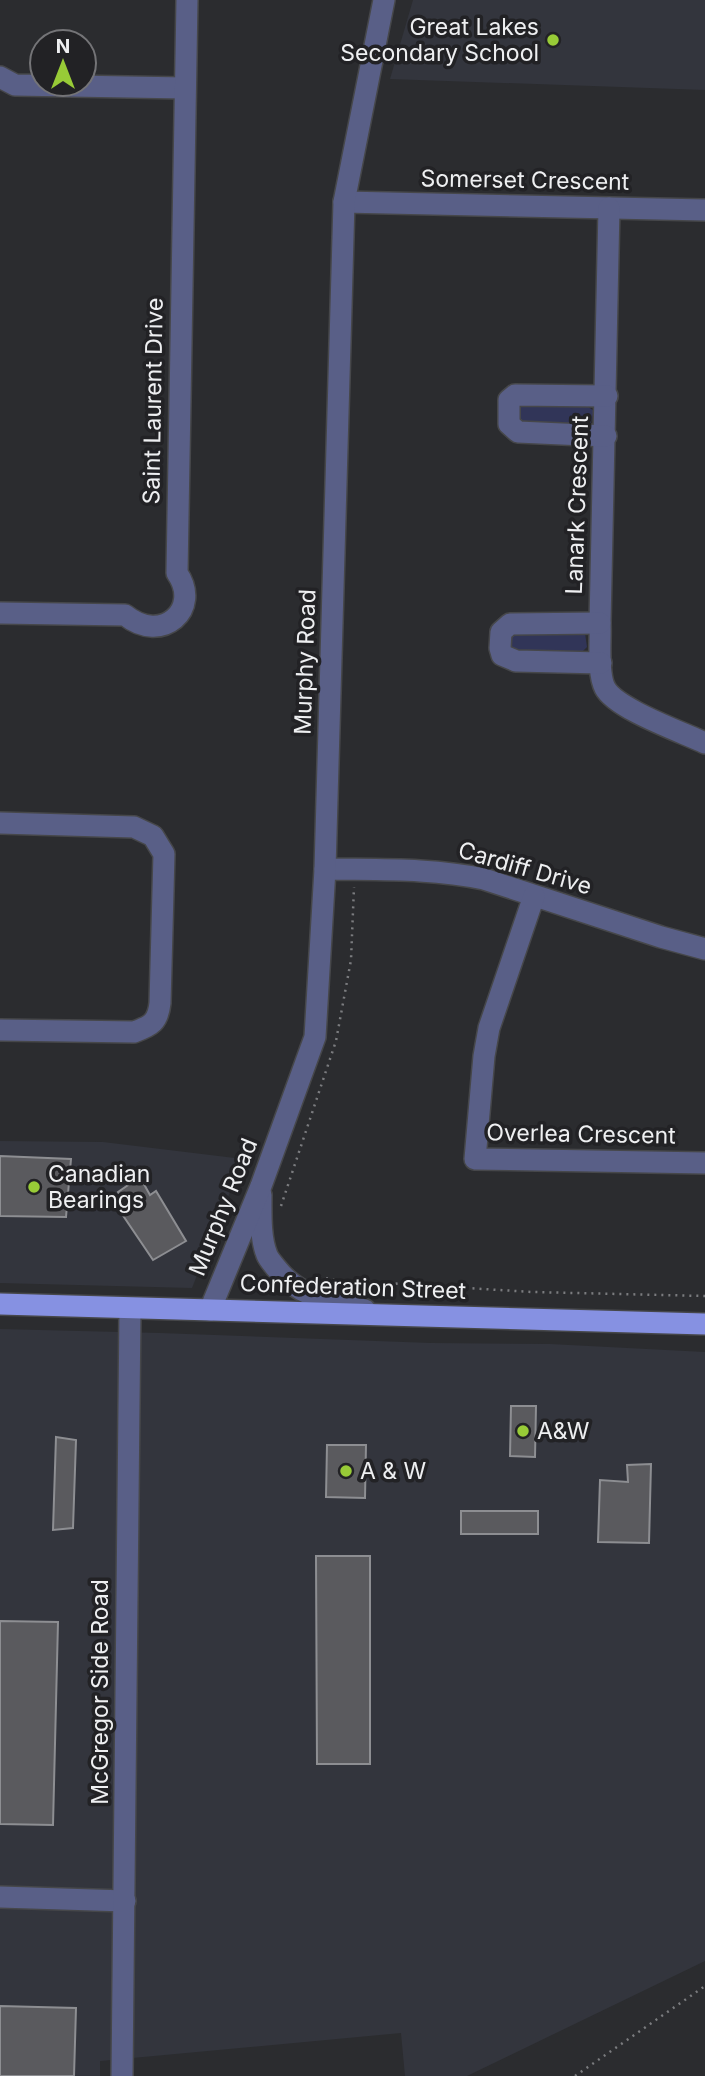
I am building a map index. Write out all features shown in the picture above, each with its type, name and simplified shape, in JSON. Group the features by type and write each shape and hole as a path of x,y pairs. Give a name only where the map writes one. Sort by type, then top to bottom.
{"main road":[{"name":"Confederation Street","path":"0,1304 705,1324"}],"street":[{"name":"Saint Laurent Drive","path":"0,613 125,615 135,624 150,628 164,626 174,619 182,608 186,595 184,583 177,573 187,0"},
{"name":"Murphy Road","path":"210,1310 261,1186 315,1037 325,869 344,202 384,0"},
{"path":"0,77 15,85 185,88"},
{"name":"Somerset Crescent","path":"344,202 705,210"},
{"name":"Lanark Crescent","path":"609,208 600,623 605,689 615,700 632,710 705,743"},
{"path":"606,436 518,432 509,424 509,400 515,395 607,396"},
{"path":"600,623 510,624 501,632 500,649 502,655 516,661 601,663"},
{"path":"0,823 134,827 153,835 164,854 159,1015 148,1027 134,1032 0,1030"},
{"name":"Cardiff Drive","path":"325,869 414,870 464,875 705,949"},
{"name":"Overlea Crescent","path":"534,896 489,1028 475,1159 705,1163"},
{"path":"261,1186 261,1222 267,1256 287,1281 317,1298 379,1314"},
{"name":"McGregor Side Road","path":"122,2076 130,1309"},
{"path":"0,1897 125,1902"}],"path":[{"path":"281,1217 281,1204 336,1041 351,960 355,870"},
{"path":"315,1276 337,1280 532,1292 705,1296"},
{"path":"575,2076 705,1986"}],"shaded area":[{"name":"Great Lakes Secondary School","path":"413,0 705,0 705,90 390,79"},
{"path":"521,405 587,406 594,411 590,426 521,425 517,408"},
{"path":"512,631 585,633 587,647 582,652 513,650 509,641"},
{"path":"0,1141 103,1142 243,1159 192,1288 0,1283"},
{"path":"0,1329 431,1343 550,1344 705,1352 705,1961 467,2076 405,2076 401,2033 100,2061 100,2076 0,2076"}],"building":[{"name":"Canadian Bearings","path":"0,1156 71,1159 66,1217 0,1216"},
{"path":"140,1177 150,1195 156,1191 186,1241 153,1260 122,1214 129,1210 118,1192"},
{"name":"A&W","path":"511,1406 536,1406 535,1457 510,1456"},
{"path":"56,1437 76,1440 73,1528 53,1530"},
{"name":"A & W","path":"327,1445 366,1445 365,1498 326,1497"},
{"path":"651,1464 649,1543 598,1542 600,1480 628,1482 627,1465"},
{"path":"461,1511 538,1511 538,1534 461,1534"},
{"path":"316,1556 370,1556 370,1764 317,1764"},
{"path":"0,1621 58,1622 53,1825 0,1824"},
{"path":"0,2006 76,2008 74,2076 0,2076"}],"place":[{"name":"Great Lakes Secondary School","path":"553,40"},
{"name":"Canadian Bearings","path":"34,1187"},
{"name":"A&W","path":"523,1431"},
{"name":"A & W","path":"346,1471"}]}
